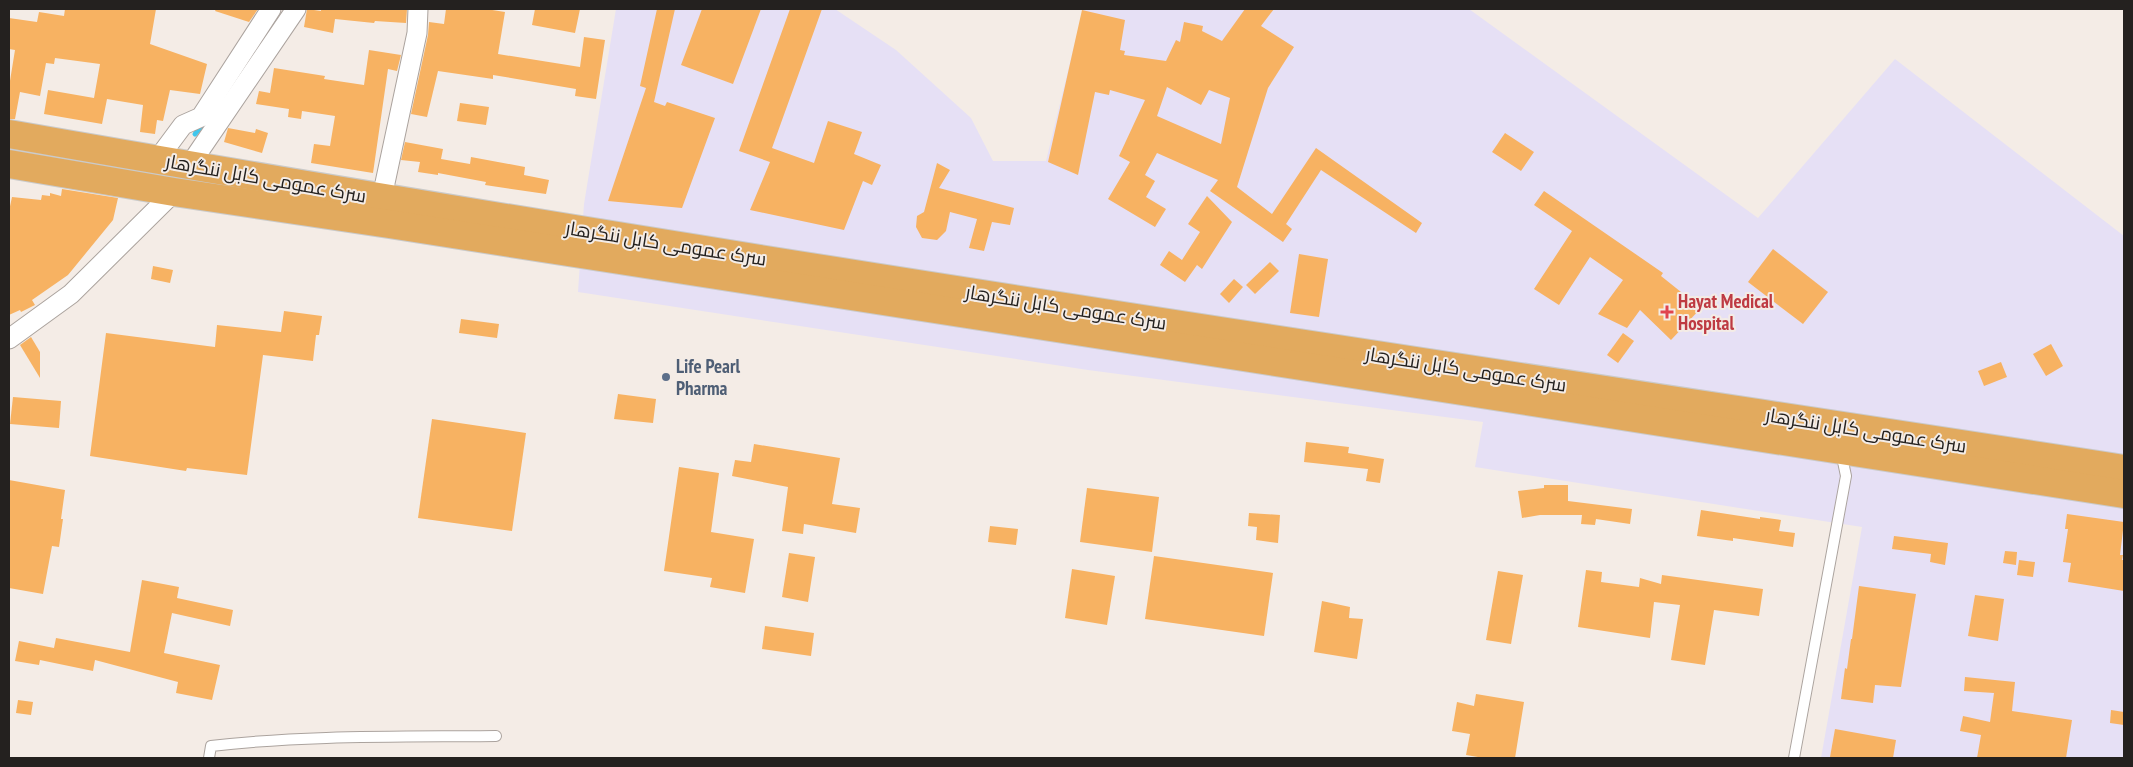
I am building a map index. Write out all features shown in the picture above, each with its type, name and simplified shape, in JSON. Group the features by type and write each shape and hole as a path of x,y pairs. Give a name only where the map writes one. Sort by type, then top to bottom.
{"highway":[{"name":"سرک عمومی کابل ننگرهار","path":"9,134 382,198 719,264 1528,390 1829,441 2124,494"},
{"name":"سرک عمومی کابل ننگرهار","path":"9,164 174,192 389,224 719,264"},
{"name":"سرک عمومی کابل ننگرهار","path":"1829,441 2124,469"}],"street":[{"path":"157,160 182,125 201,117 271,9"},
{"path":"189,166 296,9"},
{"path":"382,198 417,33 418,9"},
{"path":"9,339 71,294 174,192"}],"lane":[{"path":"1794,758 1846,476 1829,441"},
{"path":"208,758 210,746 256,740 496,736"}],"shaded area":[{"path":"616,9 835,9 896,50 971,118 993,161 1046,161 1083,9 1469,9 1758,218 1895,59 2124,236 2124,758 1821,758 1862,527 1475,467 1483,422 1088,370 578,292 584,204"}],"building":[{"path":"65,9 156,9 150,44 207,64 200,94 170,90 163,121 157,120 155,134 140,132 143,105 107,99 102,124 44,114 48,90 94,98 100,64 55,58 54,64 46,63 40,96 20,92 15,119 9,119 9,87 15,50 9,49 9,18 37,22 39,12 64,16"},
{"path":"216,9 258,9 249,22 215,11"},
{"path":"307,9 321,11 321,9 407,9 406,23 375,21 374,23 335,19 333,33 304,27"},
{"path":"446,9 486,9 505,12 498,54 580,67 584,37 605,40 596,99 575,96 576,89 493,75 493,79 438,71 427,117 411,114 428,35 429,22 444,24"},
{"path":"535,9 580,9 575,33 532,25"},
{"path":"657,9 675,9 654,102 665,106 667,102 715,118 682,208 608,201 646,88 640,86"},
{"path":"702,9 761,9 733,84 681,65"},
{"path":"790,9 822,9 772,148 814,163 828,121 862,132 854,154 881,165 872,185 863,181 844,230 750,210 770,162 739,151"},
{"path":"1245,9 1274,9 1261,26 1294,47 1268,88 1237,187 1272,214 1316,148 1422,223 1416,233 1321,170 1286,224 1292,229 1283,242 1210,191 1218,180 1157,153 1145,175 1155,181 1146,197 1166,209 1155,227 1108,199 1130,162 1119,156 1145,100 1110,90 1109,95 1095,92 1078,175 1048,162 1082,10 1125,20 1120,50 1125,51 1124,55 1166,61 1176,40 1180,42 1184,22 1203,26 1202,31 1222,41","holes":["1167,87 1201,105 1209,90 1230,98 1221,144 1157,116"]},
{"path":"369,50 401,55 397,71 388,69 373,173 311,163 314,144 330,146 335,116 302,111 301,119 288,117 289,109 256,104 259,91 270,93 274,68 325,76 324,79 364,85"},
{"path":"460,103 489,107 486,125 457,121"},
{"path":"228,128 255,133 256,129 268,133 262,153 224,142"},
{"path":"1505,133 1534,152 1521,171 1492,152"},
{"path":"405,142 443,149 441,159 470,164 471,157 525,167 524,175 549,180 546,194 485,185 486,182 438,173 438,175 418,172 420,162 401,160"},
{"path":"937,163 950,170 939,188 1014,208 1010,225 992,222 984,251 969,248 977,219 950,212 946,231 937,240 922,238 916,227 917,216 924,212"},
{"path":"62,189 118,198 113,220 68,275 32,300 35,305 21,312 20,310 9,315 9,211 12,197 41,200 42,195 50,196 50,193 61,196"},
{"path":"1544,191 1663,273 1661,276 1701,308 1671,340 1640,310 1627,328 1598,314 1623,280 1590,257 1559,305 1534,289 1572,231 1534,205"},
{"path":"1207,196 1232,222 1202,269 1197,265 1185,282 1160,265 1169,251 1182,260 1200,232 1188,224"},
{"path":"1773,249 1828,292 1803,324 1748,282"},
{"path":"1299,254 1328,259 1319,317 1290,313"},
{"path":"1270,262 1279,271 1255,294 1246,285"},
{"path":"153,266 173,270 170,283 151,279"},
{"path":"1234,279 1243,287 1229,303 1220,294"},
{"path":"284,311 322,316 319,335 316,335 313,361 263,355 247,475 187,468 186,471 90,456 106,333 215,347 217,325 281,332"},
{"path":"461,319 499,324 497,338 459,333"},
{"path":"1623,333 1634,341 1618,363 1607,355"},
{"path":"31,337 40,352 40,378 20,345"},
{"path":"2051,344 2063,366 2046,376 2033,354"},
{"path":"2001,362 2007,377 1984,386 1978,371"},
{"path":"618,394 656,399 653,423 614,419"},
{"path":"13,397 61,401 59,428 10,424"},
{"path":"432,419 526,433 512,531 418,518"},
{"path":"1306,442 1349,447 1348,453 1384,459 1380,483 1366,481 1368,469 1304,462"},
{"path":"754,444 840,458 832,504 860,508 856,533 804,524 803,534 782,531 788,487 732,476 735,460 751,462"},
{"path":"679,467 719,473 711,532 754,539 745,593 710,587 712,578 664,571"},
{"path":"9,480 65,490 59,547 52,546 43,594 9,588"},
{"path":"1544,485 1568,485 1568,501 1632,509 1630,524 1596,519 1595,525 1581,524 1582,515 1540,515 1522,518 1518,491 1544,488"},
{"path":"1087,488 1159,497 1152,552 1080,542"},
{"path":"1701,510 1760,519 1760,517 1781,520 1779,531 1795,533 1793,547 1733,538 1733,541 1697,536"},
{"path":"1249,513 1280,515 1278,543 1256,540 1257,527 1248,526"},
{"path":"2067,514 2124,522 2120,555 2123,555 2122,560 2124,560 2124,591 2068,582 2071,563 2063,562 2068,529 2065,529"},
{"path":"990,526 1018,529 1016,545 988,542"},
{"path":"1894,536 1948,543 1945,565 1930,562 1931,554 1892,549"},
{"path":"2005,551 2017,552 2016,565 2003,563"},
{"path":"789,553 815,557 808,602 782,597"},
{"path":"1154,556 1273,573 1264,636 1145,619"},
{"path":"2019,560 2035,562 2033,577 2017,575"},
{"path":"1072,569 1115,576 1107,625 1065,618"},
{"path":"1586,570 1602,572 1601,582 1639,587 1640,578 1661,584 1662,575 1763,589 1759,616 1714,610 1705,665 1671,660 1680,605 1654,602 1650,638 1578,627"},
{"path":"1498,571 1523,575 1511,644 1486,640"},
{"path":"142,580 179,587 177,598 233,610 230,626 172,613 164,653 220,665 212,700 176,693 178,682 95,660 93,671 40,660 39,665 15,661 19,641 54,648 56,638 130,652"},
{"path":"1859,586 1916,594 1901,687 1875,685 1873,703 1841,699"},
{"path":"1975,595 2004,599 1998,641 1968,636"},
{"path":"1322,601 1350,607 1349,618 1363,619 1357,659 1314,652"},
{"path":"765,626 814,633 811,656 762,649"},
{"path":"1965,677 2015,682 2012,711 2072,720 2066,758 1977,758 1981,735 1960,731 1963,716 1990,722 1994,693 1964,691"},
{"path":"1476,694 1524,702 1515,758 1484,758 1466,755 1470,734 1452,731 1457,702 1474,706"},
{"path":"18,700 33,702 31,715 16,713"},
{"path":"2111,710 2124,712 2124,725 2110,723"},
{"path":"1835,729 1896,740 1893,758 1830,757"}],"waterway":[{"path":"195,134 204,123"}],"place":[{"name":"Hayat Medical Hospital","path":"1667,312"},
{"name":"Life Pearl Pharma","path":"666,377"}]}
